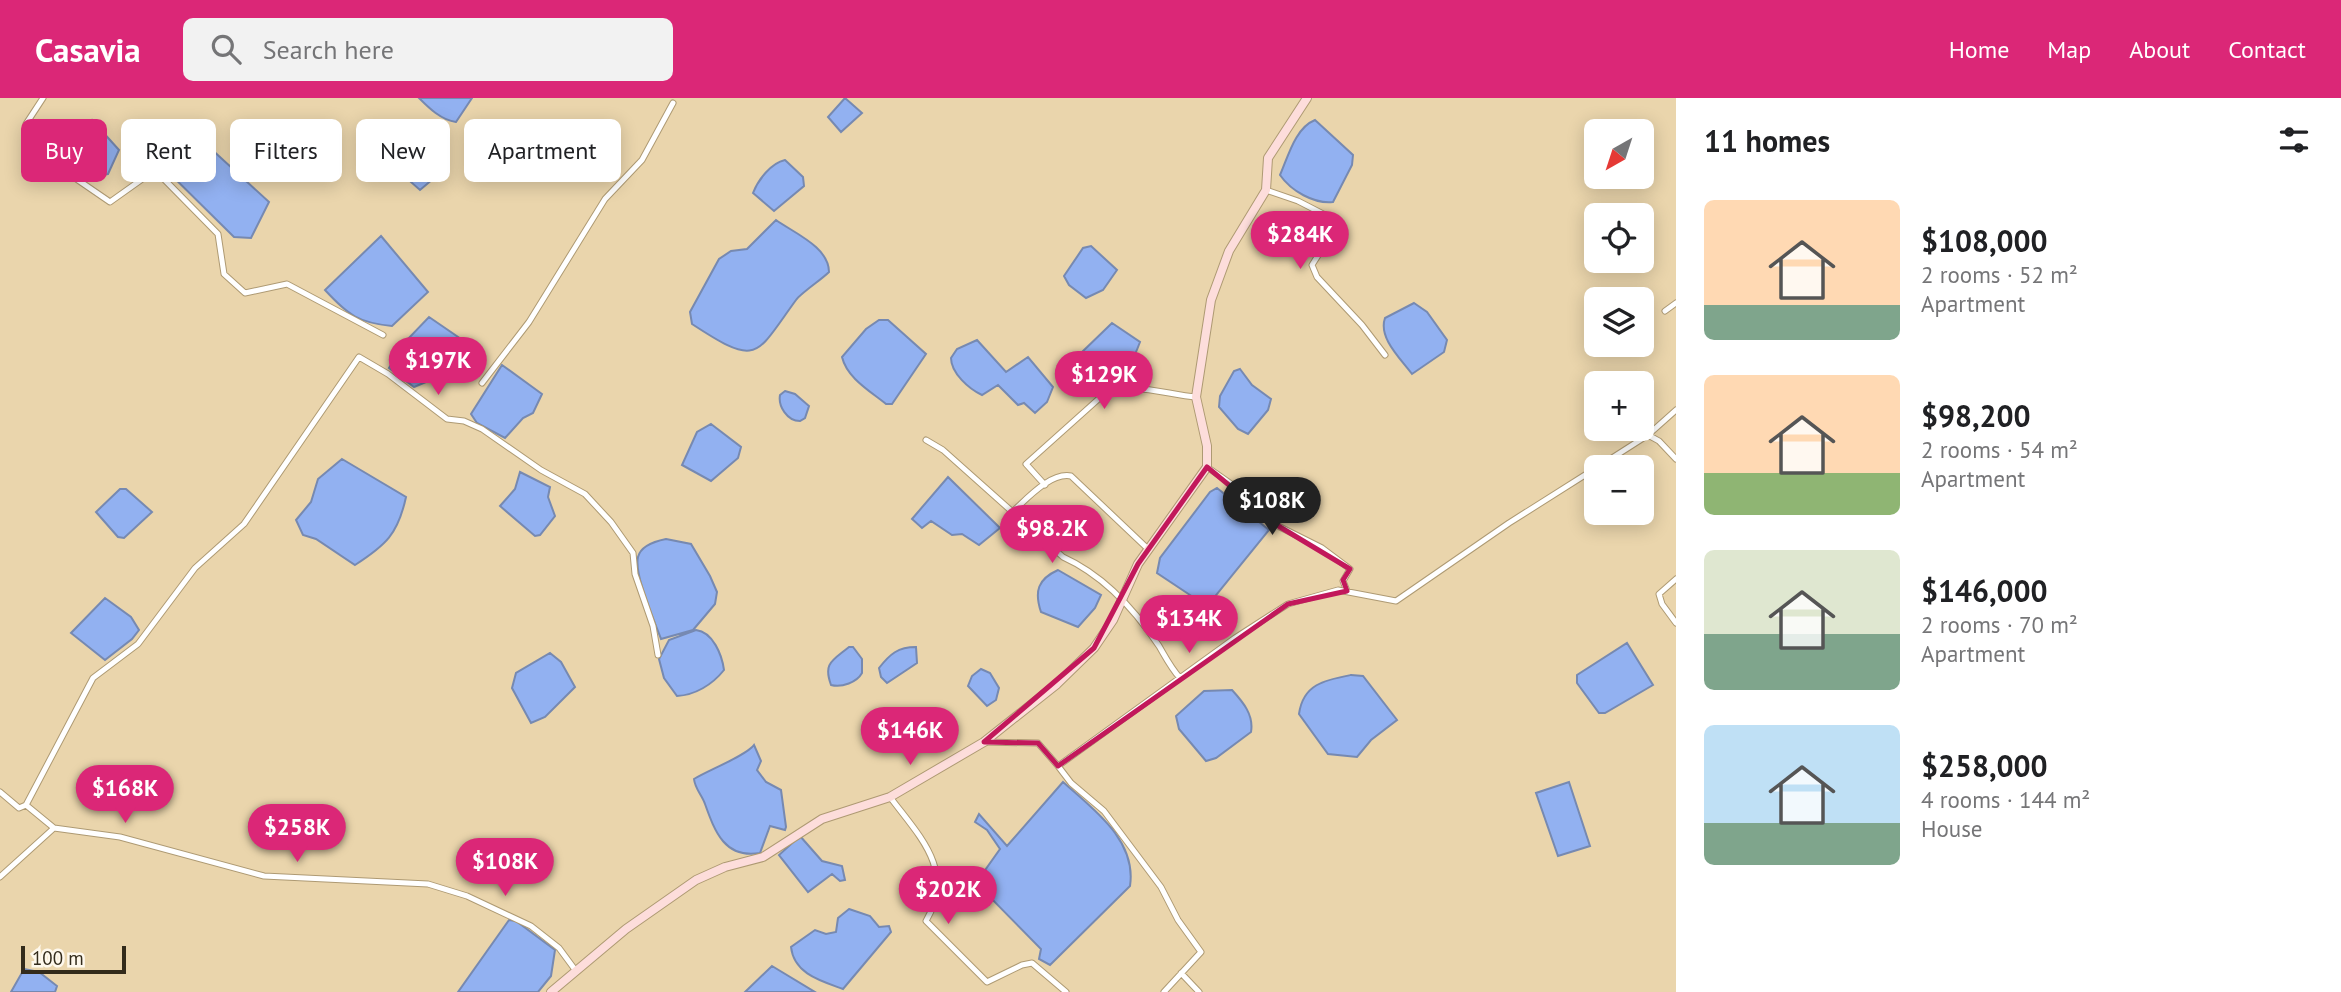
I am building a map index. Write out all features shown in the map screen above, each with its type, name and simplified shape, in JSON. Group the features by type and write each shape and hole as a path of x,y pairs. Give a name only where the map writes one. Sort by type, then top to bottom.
{"street":[{"path":"43,98 26,124 59,167 110,202 155,170 218,234 224,274 245,293 287,284 383,335"},
{"path":"551,992 626,929 696,880 725,867 762,857 822,819 890,797 984,742 1057,684 1094,648 1113,620 1121,599 1148,549 1207,467 1208,446 1196,397 1211,300 1229,251 1266,190 1268,158 1307,98"},
{"path":"482,383 529,322 605,199 642,160 673,100"},
{"path":"1266,190 1298,201 1333,219 1334,230 1312,265 1317,277 1362,325 1385,355"},
{"path":"1665,311 1676,303"},
{"path":"0,792 19,808 26,805 93,678 138,644 195,568 244,524 359,357 388,374 447,419 464,421 482,429 541,470 585,494 611,522 634,553 635,573 653,626 658,655"},
{"path":"1045,485 1026,464 1103,395 1115,388 1196,397"},
{"path":"1654,430 1676,410"},
{"path":"1654,438 1676,459"},
{"path":"926,440 943,450 1063,558 1081,565 1110,586 1181,678"},
{"path":"1617,455 1639,441"},
{"path":"1207,467 1237,488 1254,509 1280,527 1322,548 1350,569 1343,581 1346,592"},
{"path":"1010,513 1062,474 1071,476 1148,549"},
{"path":"1058,766 1288,604 1338,590 1396,601 1509,523 1584,476"},
{"path":"1676,579 1659,594 1662,604 1676,623"},
{"path":"984,742 1038,743 1071,783 1104,811 1161,887 1178,920 1201,952 1164,992"},
{"path":"890,797 937,864 934,906 926,921 941,939 987,982 1032,963 1066,992"},
{"path":"26,805 54,828 120,837 264,876 428,884 467,896 531,926 559,948 576,971"},
{"path":"0,877 54,828"},
{"path":"1181,973 1199,992"}],"highlighted area":[{"path":"1207,467 1280,527 1350,569 1343,580 1347,591 1288,604 1058,766 1038,743 984,742 1094,648 1138,564"}],"water":[{"path":"419,98 472,98 456,122 431,109"},
{"path":"845,98 862,113 841,132 828,117"},
{"path":"1315,120 1353,155 1352,165 1333,202 1318,201 1303,195 1280,175 1297,136"},
{"path":"107,137 119,150 107,174"},
{"path":"216,153 230,166 230,182 247,182 269,202 251,238 234,237 178,182 216,182"},
{"path":"785,160 803,177 804,186 774,211 753,193 766,173"},
{"path":"411,182 429,182 420,190"},
{"path":"776,220 817,248 827,263 829,272 799,297 763,344 744,351 731,347 692,324 690,312 719,259 731,251 747,249"},
{"path":"381,236 428,292 392,326 362,320 341,306 325,290"},
{"path":"1091,246 1117,270 1103,290 1086,298 1069,285 1064,276 1083,248"},
{"path":"1414,303 1427,312 1447,340 1444,352 1412,374 1392,348 1384,326 1385,318"},
{"path":"429,317 461,339 431,380 414,387 389,368 404,343"},
{"path":"879,320 888,320 926,354 892,404 886,404 860,384 842,357 866,329"},
{"path":"1112,323 1140,342 1128,366 1109,385 1079,365 1078,356"},
{"path":"977,340 1006,372 1028,357 1053,387 1047,402 1035,413 1024,403 1018,405 998,385 982,395 966,385 957,375 951,358 957,349"},
{"path":"502,365 542,394 533,413 523,418 505,438 477,423 471,414"},
{"path":"1240,369 1252,385 1271,399 1268,410 1248,434 1238,429 1219,407 1220,396 1234,371"},
{"path":"785,391 795,394 809,406 805,418 795,420 784,412 780,395"},
{"path":"711,424 741,447 738,458 711,481 682,465 697,432"},
{"path":"342,459 406,497 395,530 375,551 355,565 316,539 303,535 296,520 311,502 318,479"},
{"path":"520,472 550,487 548,497 555,516 540,535 535,536 500,506 515,489"},
{"path":"948,477 1000,528 979,545 962,534 952,535 931,521 922,528 912,519"},
{"path":"1217,488 1269,530 1213,599 1202,603 1157,573 1160,558 1210,492"},
{"path":"120,489 126,489 152,512 124,538 118,537 96,512"},
{"path":"666,539 691,544 717,592 715,604 693,630 661,639 645,598 638,557 642,549"},
{"path":"1058,570 1101,595 1095,608 1078,627 1041,612 1039,586 1046,577"},
{"path":"105,598 131,617 139,630 132,639 105,660 71,633"},
{"path":"696,630 712,640 719,651 724,670 703,688 677,696 664,678 659,659 669,640"},
{"path":"1627,643 1653,685 1605,713 1599,713 1577,683 1577,675"},
{"path":"849,647 853,647 862,659 862,673 849,684 831,685 829,667 834,659"},
{"path":"916,647 917,663 887,683 881,677 879,668 895,652"},
{"path":"550,653 561,662 575,687 545,717 531,723 512,688 516,673"},
{"path":"981,669 990,673 999,688 996,700 987,706 968,686 972,676"},
{"path":"1351,675 1363,676 1397,720 1371,740 1357,757 1328,754 1299,714 1301,704 1310,690 1317,685"},
{"path":"1232,690 1249,714 1251,732 1216,758 1206,761 1179,729 1176,716 1204,691"},
{"path":"754,745 761,761 757,770 766,782 781,790 786,827 785,830 770,826 760,853 748,854 730,848 723,841 694,779 736,758"},
{"path":"1063,782 1099,815 1120,840 1127,854 1130,886 1050,965 1039,959 1041,949 976,883 1000,849 987,830 975,822 979,814 1007,846"},
{"path":"1569,782 1590,846 1558,856 1536,793"},
{"path":"800,836 822,861 842,866 845,880 840,881 832,874 808,892 779,855"},
{"path":"849,909 870,916 879,927 889,926 891,932 843,989 803,970 797,964 791,947 815,930 826,934 836,932 838,918"},
{"path":"509,920 516,921 555,950 551,976 538,992 458,992"},
{"path":"772,966 815,992 745,992"},
{"path":"24,969 39,972 57,986 55,992 11,992"}]}
